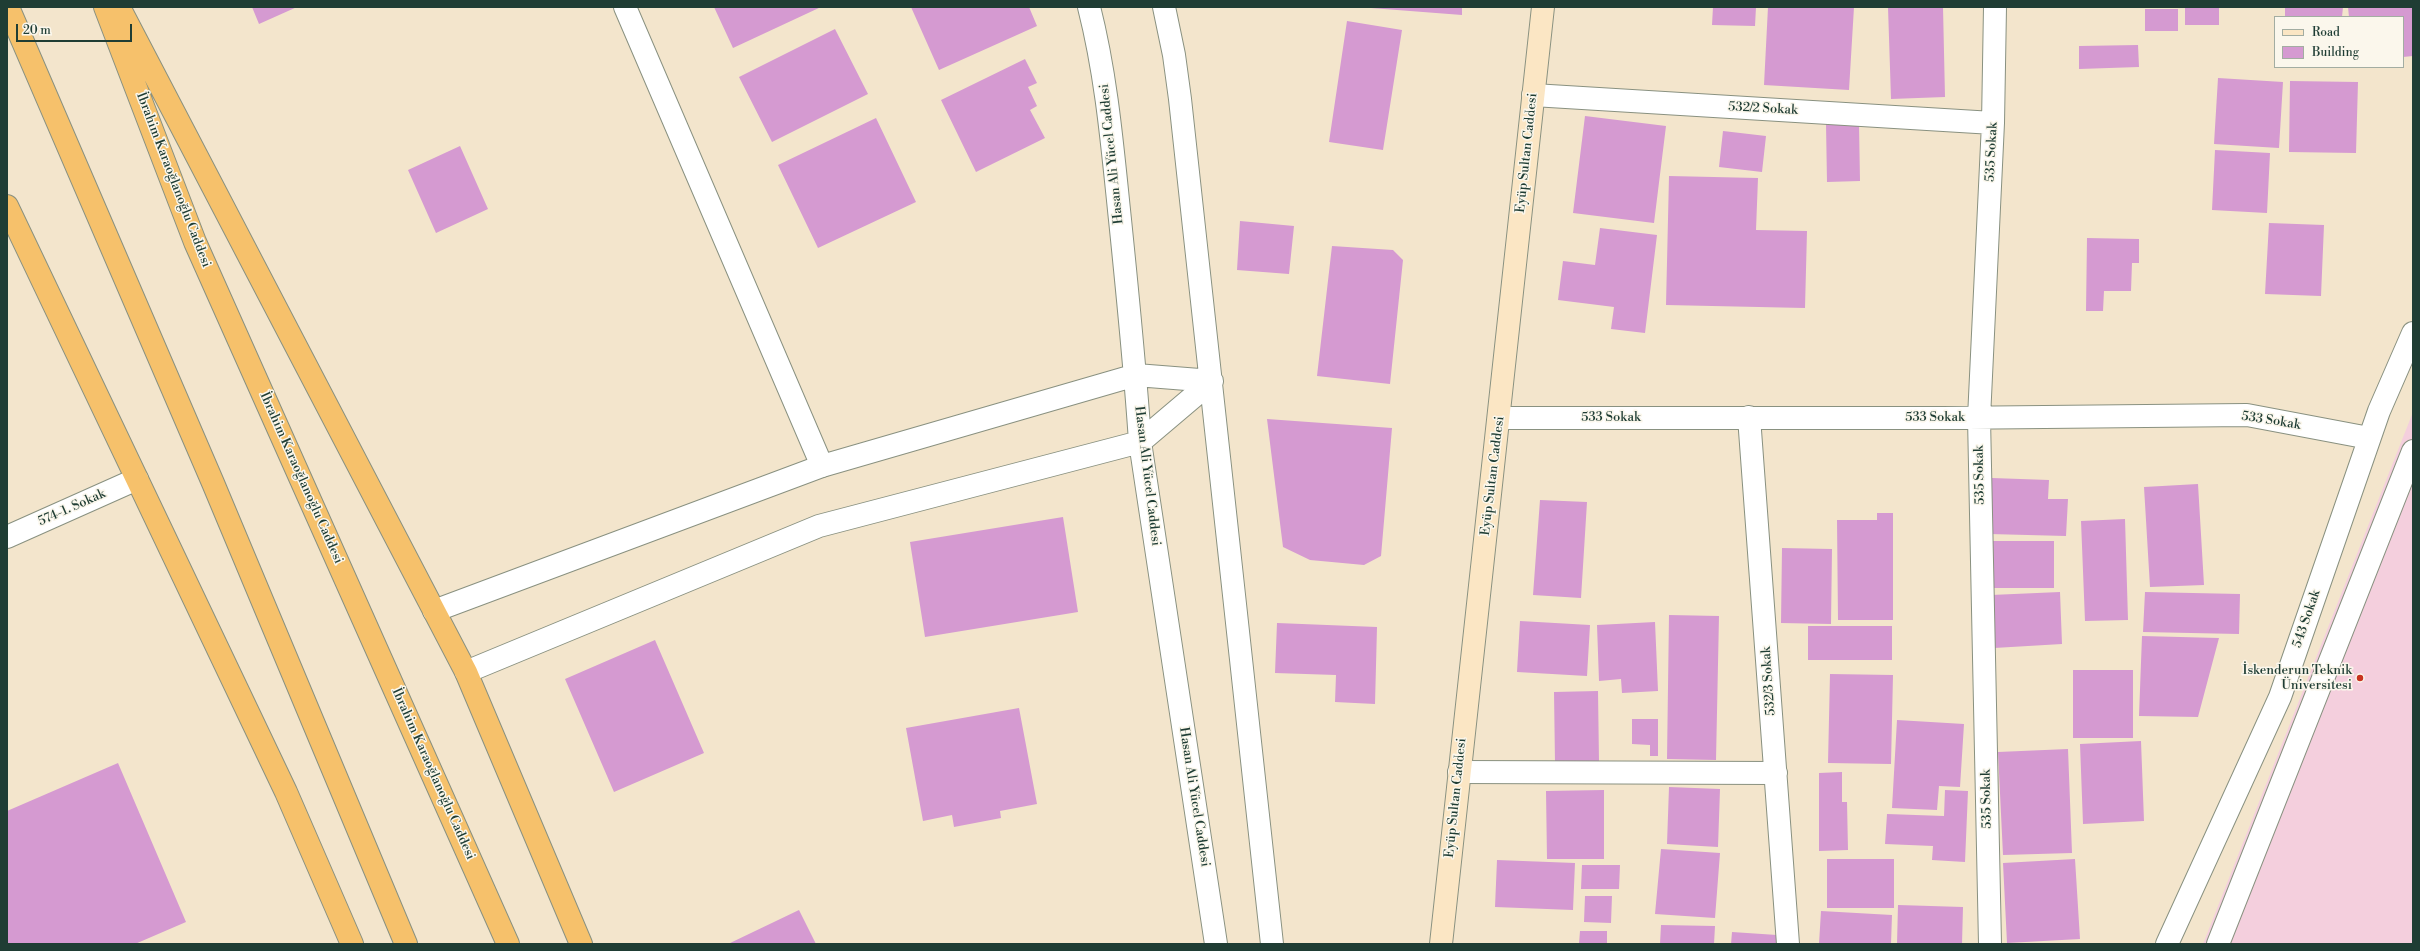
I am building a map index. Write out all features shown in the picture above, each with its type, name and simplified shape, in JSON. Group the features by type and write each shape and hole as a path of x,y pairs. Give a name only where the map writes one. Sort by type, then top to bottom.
{"highway":[{"path":"8,7 213,483 406,944"},
{"name":"İbrahim Karaoğlanoğlu Caddesi","path":"105,7 195,242 508,944"},
{"path":"119,7 466,672 582,944"},
{"path":"7,206 286,792 352,944"}],"main road":[{"name":"Eyüp Sultan Caddesi","path":"1441,944 1458,772 1499,418 1532,95 1543,7"}],"street":[{"path":"626,7 822,466"},
{"name":"Hasan Ali Yücel Caddesi","path":"1089,7 1101,54 1136,375 1140,442 1216,944"},
{"path":"1164,7 1174,55 1180,99 1212,381 1249,741 1272,944"},
{"name":"535 Sokak","path":"1990,944 1979,418 1993,123 1995,7"},
{"name":"532/2 Sokak","path":"1532,95 1993,123"},
{"name":"543 Sokak","path":"2167,944 2280,697 2369,438 2413,333"},
{"path":"434,611 822,466 1136,375 1212,381"},
{"path":"466,672 819,526 1140,442 1212,381"},
{"name":"533 Sokak","path":"1499,418 1979,418 2247,415 2369,438"},
{"name":"532/3 Sokak","path":"1749,417 1788,944"},
{"path":"2218,944 2413,451"},
{"name":"574-1. Sokak","path":"7,537 138,479"},
{"path":"1458,772 1776,773"}],"shaded area":[{"name":"İskenderun Teknik Üniversitesi","path":"2413,412 2413,944 2203,944"}],"building":[{"path":"252,7 297,7 259,24"},
{"path":"714,7 821,7 733,48"},
{"path":"911,7 1029,7 1037,26 939,70"},
{"path":"1358,7 1462,7 1462,15"},
{"path":"1713,7 1756,7 1755,26 1712,25"},
{"path":"1768,7 1854,7 1849,90 1764,85"},
{"path":"1888,7 1943,7 1945,97 1891,99"},
{"path":"2185,7 2219,7 2219,25 2185,25"},
{"path":"2285,7 2343,7 2342,16 2285,16"},
{"path":"2348,7 2413,7 2413,56 2404,57 2404,16 2349,16"},
{"path":"2145,9 2178,9 2178,31 2145,31"},
{"path":"1347,21 1402,30 1383,150 1329,142"},
{"path":"835,29 868,94 772,142 739,77"},
{"path":"2138,45 2139,67 2079,69 2079,46"},
{"path":"1025,59 1037,83 1028,87 1037,106 1030,110 1045,138 976,172 941,100"},
{"path":"2218,78 2283,82 2279,148 2214,144"},
{"path":"2290,81 2358,82 2356,153 2289,152"},
{"path":"1585,116 1666,126 1654,223 1573,213"},
{"path":"876,118 916,202 818,248 778,165"},
{"path":"1826,124 1859,124 1860,181 1827,182"},
{"path":"1723,131 1766,136 1762,172 1719,167"},
{"path":"460,146 488,209 436,233 408,170"},
{"path":"2215,150 2270,153 2267,213 2212,210"},
{"path":"1669,176 1758,178 1756,230 1807,231 1805,308 1666,305"},
{"path":"1240,221 1294,226 1289,274 1237,270"},
{"path":"2269,223 2324,225 2321,296 2265,294"},
{"path":"1600,228 1657,235 1645,333 1611,329 1614,307 1558,300 1563,261 1595,265"},
{"path":"2087,238 2139,239 2139,263 2132,263 2131,291 2104,291 2103,311 2086,311"},
{"path":"1332,246 1393,250 1403,260 1390,384 1317,376"},
{"path":"1267,419 1392,428 1381,556 1364,565 1310,560 1283,547"},
{"path":"1992,478 2049,480 2048,499 2068,499 2066,536 1989,534"},
{"path":"2198,484 2204,585 2150,587 2144,487"},
{"path":"1540,500 1587,502 1581,598 1533,595"},
{"path":"1877,513 1893,513 1893,620 1838,620 1837,520 1877,520"},
{"path":"1063,517 1078,612 925,637 910,542"},
{"path":"2125,519 2128,620 2085,621 2081,521"},
{"path":"1993,541 2054,541 2054,588 1994,588"},
{"path":"1782,548 1832,549 1831,624 1781,623"},
{"path":"2060,592 2062,644 1994,648 1991,595"},
{"path":"2145,592 2240,594 2239,634 2143,632"},
{"path":"1669,615 1719,616 1716,760 1667,759"},
{"path":"1520,621 1590,625 1587,676 1517,672"},
{"path":"1655,622 1658,691 1622,693 1621,679 1599,681 1597,625"},
{"path":"1277,623 1377,627 1375,704 1335,702 1336,675 1275,673"},
{"path":"1808,626 1892,626 1892,660 1808,660"},
{"path":"2142,636 2219,638 2198,717 2139,716"},
{"path":"655,640 704,753 614,792 565,679"},
{"path":"2073,670 2133,670 2133,738 2073,738"},
{"path":"1830,674 1893,675 1891,764 1828,763"},
{"path":"1598,691 1599,762 1555,763 1554,692"},
{"path":"1019,708 1037,804 1000,811 1001,818 954,827 952,815 923,821 906,728"},
{"path":"1632,719 1658,719 1658,756 1650,756 1650,745 1632,744"},
{"path":"1897,720 1964,724 1960,787 1939,786 1937,810 1892,808"},
{"path":"2141,741 2144,821 2083,824 2080,744"},
{"path":"2068,749 2072,853 2003,855 1998,752"},
{"path":"118,763 186,922 135,944 7,944 7,811"},
{"path":"1842,772 1842,802 1847,802 1848,850 1819,851 1819,773"},
{"path":"1669,787 1720,789 1718,847 1667,844"},
{"path":"1604,790 1604,859 1547,859 1546,791"},
{"path":"1945,790 1968,791 1965,862 1932,860 1933,846 1885,844 1887,814 1944,816"},
{"path":"1661,849 1720,853 1715,918 1655,914"},
{"path":"1827,859 1894,859 1894,908 1827,908"},
{"path":"2075,859 2080,939 2007,943 2003,863"},
{"path":"1497,860 1575,863 1573,910 1495,907"},
{"path":"1582,865 1620,865 1619,889 1581,889"},
{"path":"1585,896 1612,896 1611,923 1584,922"},
{"path":"1898,905 1963,907 1962,944 1897,944"},
{"path":"799,910 816,944 728,944"},
{"path":"1821,911 1892,915 1891,944 1819,944"},
{"path":"1661,925 1715,926 1714,944 1660,944"},
{"path":"1580,931 1607,931 1607,944 1579,944"},
{"path":"1732,932 1777,935 1777,944 1731,944"}],"place":[{"name":"İskenderun Teknik Üniversitesi","path":"2360,678"}]}
